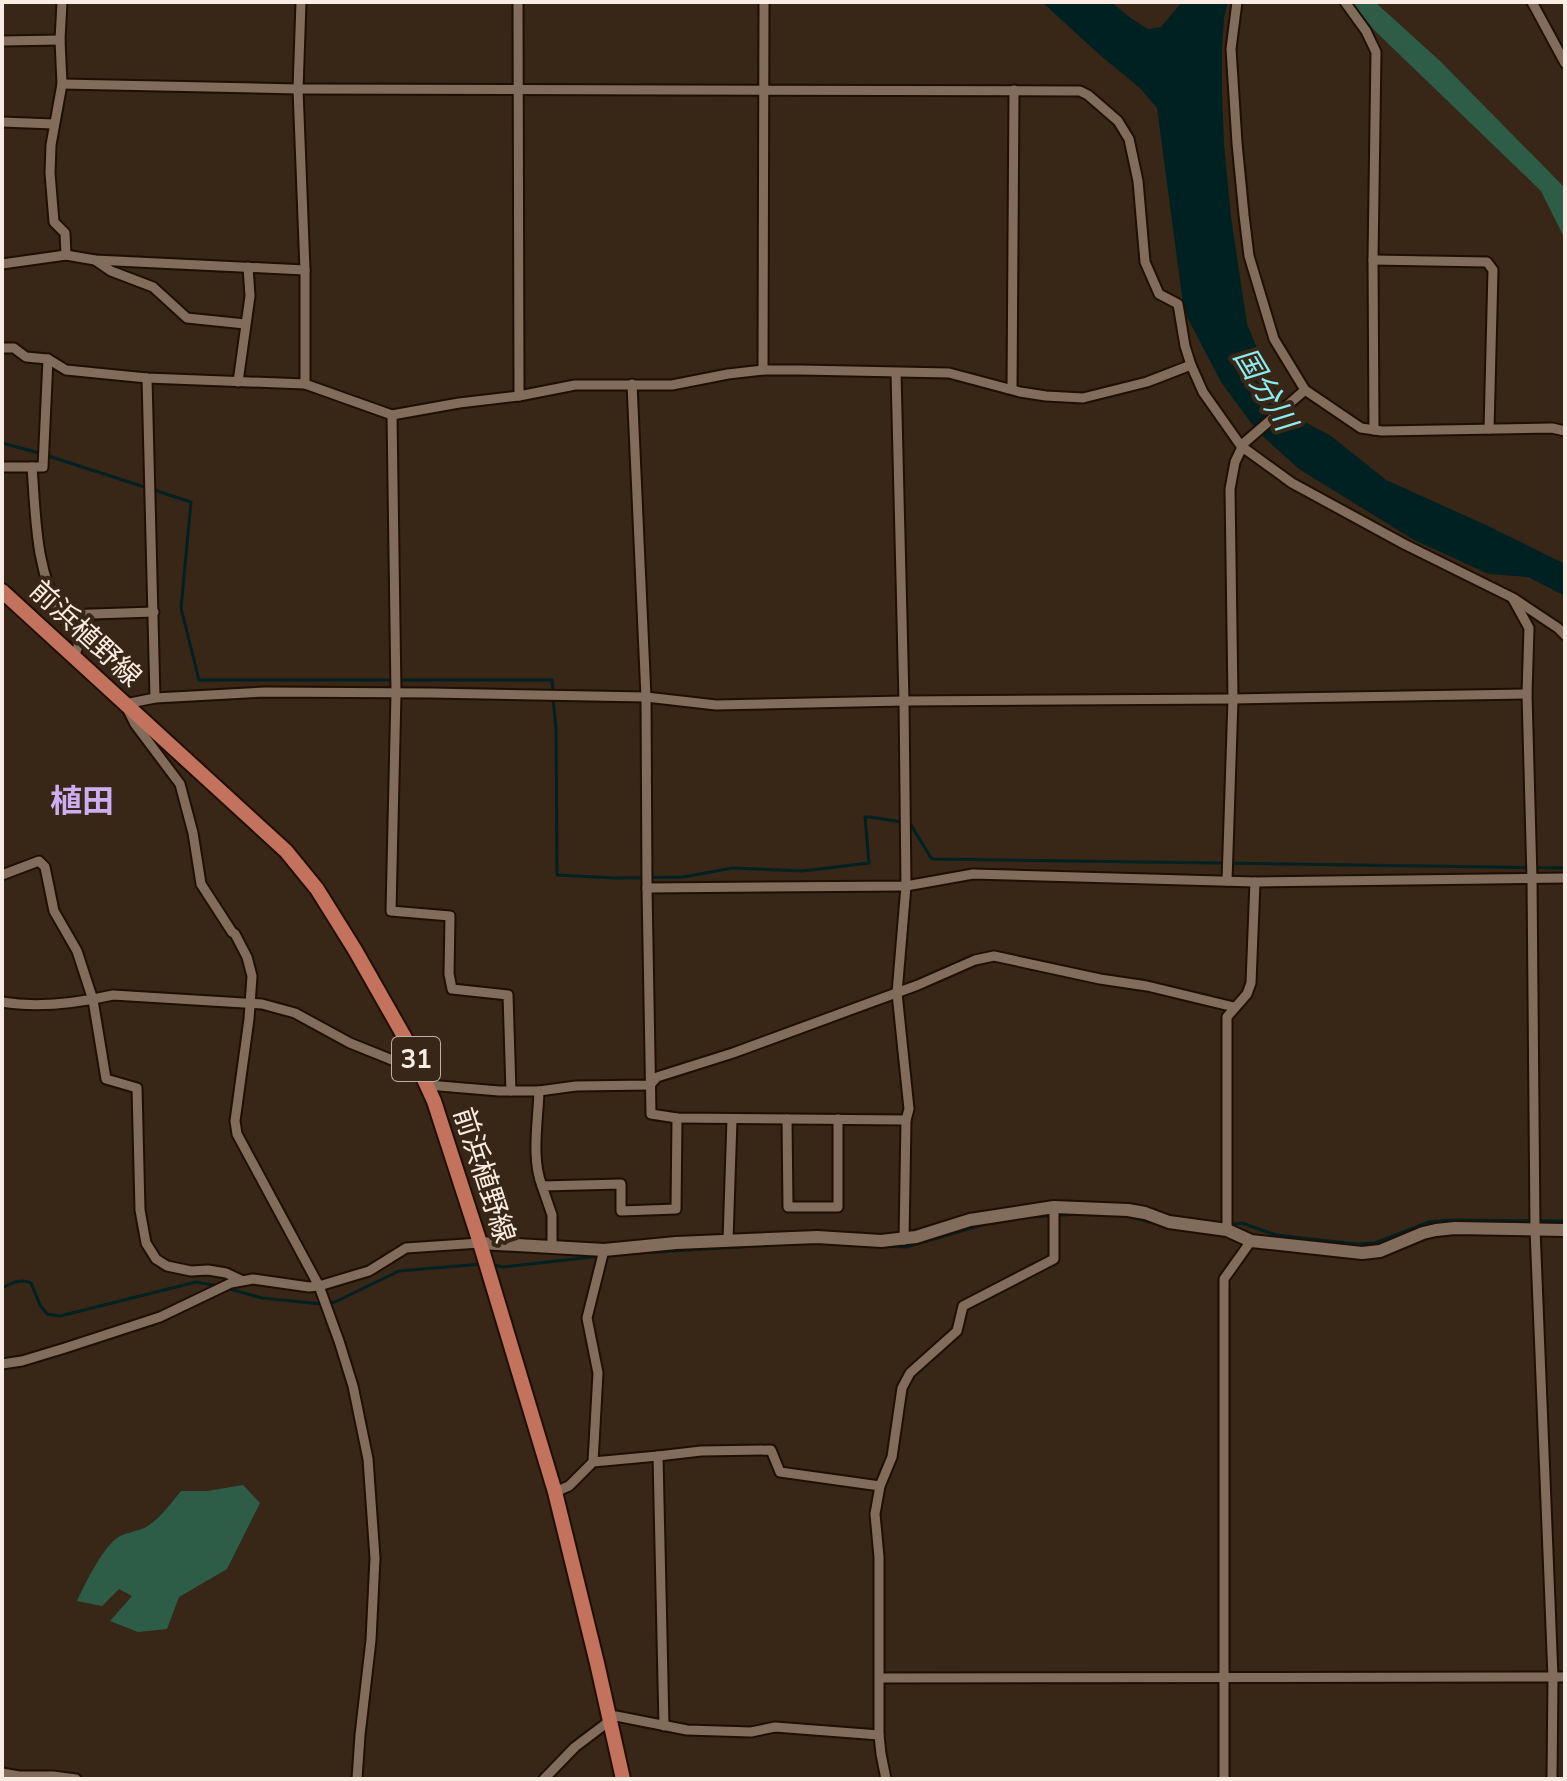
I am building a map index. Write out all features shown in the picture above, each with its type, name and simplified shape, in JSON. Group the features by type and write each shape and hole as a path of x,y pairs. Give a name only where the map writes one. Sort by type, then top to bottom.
{"main road":[{"name":"前浜植野線","path":"2,591 286,851 317,889 405,1038 425,1079 480,1243 555,1492 623,1779"}],"street":[{"path":"62,2 62,84 51,145 50,173 54,222 65,233 66,255"},
{"path":"301,2 298,89 305,270 305,384"},
{"path":"518,2 519,396"},
{"path":"763,370 764,2"},
{"path":"1237,2 1231,49 1249,256 1274,339 1305,390 1361,428 1552,428 1565,431"},
{"path":"1345,2 1366,31 1376,52 1374,430"},
{"path":"1532,2 1565,63"},
{"path":"2,41 60,40"},
{"path":"62,84 298,89 1080,91 1118,121 1129,139 1138,181 1145,262 1159,294 1178,304 1185,346 1203,392 1242,444 1292,483 1404,544 1513,598 1565,635"},
{"path":"1012,389 1014,90"},
{"path":"2,122 54,124"},
{"path":"2,264 66,255 95,260 305,270"},
{"path":"95,260 111,271 153,287 187,318 245,324"},
{"path":"1373,260 1487,262 1493,270 1489,429"},
{"path":"238,382 250,296 248,267"},
{"path":"2,348 14,348 26,357 48,359 66,370 147,378 305,384 392,415 575,385 672,385 763,370 949,373 1046,396 1083,398 1147,382 1191,365"},
{"path":"2,467 43,467 48,359"},
{"path":"896,373 906,886 897,993 909,1109 906,1120 904,1240"},
{"path":"147,378 155,698"},
{"path":"632,384 646,697 651,1114 677,1118 906,1120"},
{"path":"1227,881 1233,699 1229,499 1235,462 1242,444 1305,390"},
{"path":"392,415 396,693 391,911 450,916 449,974 452,989 508,995 511,1091"},
{"path":"32,467 40,558 52,598 79,644 74,657"},
{"path":"1513,598 1529,628 1527,694 1535,1229 1553,1677 1552,1779"},
{"path":"62,615 154,612"},
{"path":"357,1779 371,1640 375,1558 368,1459 353,1386 319,1286 237,1134 235,1121 252,976 247,957 201,884 193,833 180,784 135,724 125,704 155,698 265,692 646,697 716,705 1527,694"},
{"path":"2,875 39,861 45,867 54,911 77,951 93,1000 106,1079 137,1088 140,1210 146,1243 156,1259 167,1266 226,1273 241,1280"},
{"path":"647,888 906,886 973,874 1255,882 1565,878"},
{"path":"1227,1230 1227,1017 1247,994 1251,983 1255,882"},
{"path":"2,1002 25,1006 93,1000 113,995 262,1004 295,1013 425,1079 511,1091 650,1085 657,1077 733,1053 897,993 975,960 994,956 1147,986 1234,1007"},
{"path":"539,1091 538,1175 552,1215 552,1246"},
{"path":"542,1186 621,1184 621,1211 676,1209 677,1118"},
{"path":"728,1240 732,1119"},
{"path":"787,1119 788,1207 838,1207 838,1119"},
{"path":"2,1364 22,1361 160,1317 241,1280 319,1286 369,1271 406,1248 480,1243 604,1250 728,1240 817,1237 862,1241 904,1240 934,1233 957,1223 1054,1207 1128,1210 1169,1222 1227,1230 1251,1241 1362,1253 1380,1251 1436,1230 1565,1230"},
{"path":"886,1779 879,1735 879,1557 875,1514 880,1486 892,1457 902,1388 910,1373 957,1331 963,1306 1054,1259 1054,1207"},
{"path":"1224,1779 1224,1279 1251,1241"},
{"path":"593,1462 598,1373 587,1318 604,1250"},
{"path":"555,1492 569,1486 593,1462 701,1451 771,1450 780,1472 880,1486"},
{"path":"658,1456 664,1726"},
{"path":"880,1678 1565,1677"},
{"path":"544,1779 575,1747 616,1716 687,1730 751,1732 775,1727 879,1735"},
{"path":"2,1773 76,1779"}],"green space":[{"path":"1352,2 1375,2 1440,61 1565,188 1565,239 1541,191 1373,29"},
{"path":"243,1485 260,1503 227,1569 179,1597 167,1629 138,1632 110,1621 132,1596 119,1589 102,1606 77,1601 94,1567 111,1543 151,1523 181,1491 207,1491"}],"water":[{"name":"国分川","path":"1042,2 1111,2 1148,29 1161,27 1182,2 1228,2 1222,50 1224,144 1247,324 1290,414 1331,436 1386,480 1565,564 1565,596 1528,577 1489,574 1414,540 1299,469 1257,431 1221,382 1184,311 1157,108 1140,88"}],"waterway":[{"path":"2,443 191,502 181,608 199,680 552,680 553,692"},
{"path":"553,699 557,875 683,877 733,868 803,871 869,863 865,817 902,822"},
{"path":"909,824 934,859 1565,868"},
{"path":"1028,1217 1080,1214"},
{"path":"1123,1215 1158,1224"},
{"path":"884,1246 906,1247 982,1225 1017,1219"},
{"path":"1229,1225 1242,1223 1276,1235 1356,1244 1375,1243 1429,1222 1565,1221"},
{"path":"1169,1228 1186,1230"},
{"path":"624,1254 788,1244"},
{"path":"493,1265 504,1267 601,1256"},
{"path":"329,1303 399,1271 482,1264"},
{"path":"2,1288 20,1281 31,1283 47,1314 60,1316 196,1282 219,1286"},
{"path":"226,1288 262,1298 321,1304"}],"district":[{"name":"植田","path":"82,801"}]}
